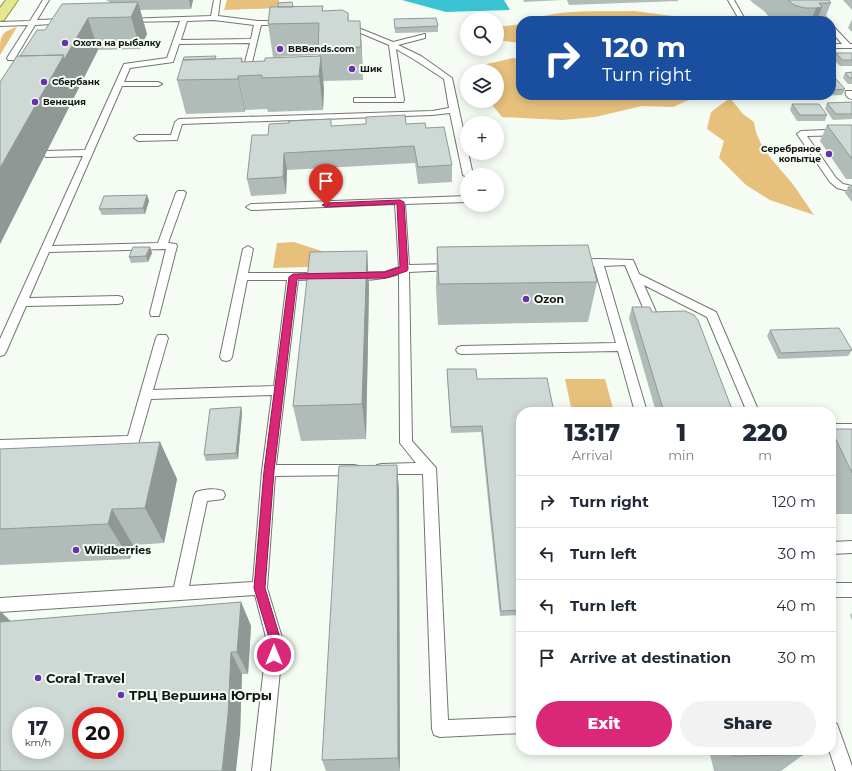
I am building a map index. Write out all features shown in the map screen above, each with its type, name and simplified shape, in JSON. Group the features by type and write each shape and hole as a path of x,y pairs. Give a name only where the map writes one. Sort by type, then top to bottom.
{"main road":[{"path":"0,17 12,0"}],"lane":[{"path":"11,58 46,0"},
{"path":"214,18 217,0"},
{"path":"731,0 740,16"},
{"path":"807,0 821,16"},
{"path":"62,21 64,17 70,13"},
{"path":"123,20 214,18 288,23"},
{"path":"0,352 127,66 173,60 184,19"},
{"path":"0,24 77,20"},
{"path":"244,82 251,66 253,41 258,22"},
{"path":"334,23 342,23 392,44 418,58 448,78 453,110 466,168"},
{"path":"836,32 850,46"},
{"path":"392,44 422,36"},
{"path":"177,42 253,41"},
{"path":"357,100 400,100 392,44"},
{"path":"836,46 850,46"},
{"path":"118,84 158,84"},
{"path":"852,93 849,93 852,97"},
{"path":"138,138 174,138 179,122 432,113 453,110"},
{"path":"852,132 801,134 832,180 840,186 852,189"},
{"path":"46,154 88,153"},
{"path":"162,246 181,193"},
{"path":"251,207 460,199"},
{"path":"400,202 404,269 406,443 429,468 440,729 516,725"},
{"path":"45,249 172,246 155,313"},
{"path":"226,357 248,249"},
{"path":"598,262 640,407"},
{"path":"567,263 629,262 655,324"},
{"path":"242,277 386,275 404,269 460,267"},
{"path":"635,276 712,315 751,407"},
{"path":"261,771 275,641 260,588 269,471 293,277"},
{"path":"22,302 118,300"},
{"path":"0,323 13,322"},
{"path":"0,445 133,441 162,338"},
{"path":"462,350 622,347"},
{"path":"145,395 278,390"},
{"path":"836,429 852,429"},
{"path":"269,471 429,468"},
{"path":"180,593 201,496 218,495"},
{"path":"836,548 852,547"},
{"path":"0,605 260,588"},
{"path":"836,590 852,590"},
{"path":"836,745 845,771"}],"shaded area":[{"path":"227,0 279,0 279,8 224,10"},
{"path":"634,11 673,16 544,16 566,12"},
{"path":"516,25 516,42 504,41 504,26"},
{"path":"17,27 0,55 2,36 7,31"},
{"path":"513,58 516,58 516,100 689,100 673,107 642,106 595,117 562,120 501,116 495,108 504,108 504,64 487,64"},
{"path":"727,100 732,100 743,114 754,122 763,147 794,186 814,215 770,200 746,185 719,158 724,141 707,129 711,112"},
{"path":"294,242 340,257 339,266 273,268 277,243"},
{"path":"565,379 605,379 613,407 571,407"}],"water":[{"path":"402,0 504,0 510,10 446,12"}],"building":[{"path":"788,0 829,0 831,3 819,3 822,7 805,8 794,5"},
{"path":"138,2 131,17 88,18 65,58 62,58 64,55 20,56 37,30 45,30 62,4"},
{"path":"292,2 293,7 278,7 278,3"},
{"path":"323,6 322,11 342,10 348,13 348,21 360,21 361,47 318,48 319,23 268,24 270,7"},
{"path":"436,18 438,26 395,28 394,19"},
{"path":"836,53 852,53 852,60 842,60"},
{"path":"64,55 0,168 0,82 17,56"},
{"path":"216,56 215,59 183,60 184,57"},
{"path":"321,56 319,76 262,78 262,75 238,76 238,79 177,80 183,60 242,58 241,62 265,61 265,58"},
{"path":"852,72 852,78 845,73"},
{"path":"836,79 845,89 836,90"},
{"path":"852,102 852,114 836,114 827,103"},
{"path":"792,104 819,104 827,115 800,115"},
{"path":"405,115 406,124 425,123 426,128 444,127 452,165 418,167 414,146 284,153 283,177 247,179 252,135 268,135 269,124 289,123 289,121 331,119 331,126 366,124 366,117"},
{"path":"827,125 852,125 852,159"},
{"path":"147,195 143,208 99,209 104,196"},
{"path":"588,245 597,282 439,284 437,247"},
{"path":"133,247 150,247 146,256 129,257"},
{"path":"367,251 362,404 293,406 310,252"},
{"path":"632,307 650,307 652,312 685,311 694,315 698,320 731,407 662,407"},
{"path":"839,328 852,350 781,353 770,330"},
{"path":"447,369 476,369 477,379 547,378 553,407 516,407 516,610 501,611 482,426 451,427"},
{"path":"241,407 236,453 204,455 210,409"},
{"path":"836,429 852,429 852,473 836,439"},
{"path":"160,442 145,508 112,509 108,524 0,529 0,449"},
{"path":"397,465 398,758 322,760 339,466"},
{"name":"ТРЦ Вершина Югры","path":"241,602 237,652 231,652 228,715 222,771 0,771 0,622"},
{"path":"733,755 803,755 733,756"}],"place":[{"name":"Охота на рыбалку","path":"65,43"},
{"name":"BBBends.com","path":"280,49"},
{"name":"Шик","path":"352,69"},
{"name":"Сбербанк","path":"44,82"},
{"name":"Венеция","path":"35,102"},
{"name":"Серебряное копытце","path":"829,154"},
{"name":"Ozon","path":"526,299"},
{"name":"Wildberries","path":"76,550"},
{"name":"Coral Travel","path":"38,678"},
{"name":"ТРЦ Вершина Югры","path":"121,695"}],"route":[{"path":"274,655 275,641 260,588 269,471 293,277 386,275 404,269 400,202 326,205"}]}
